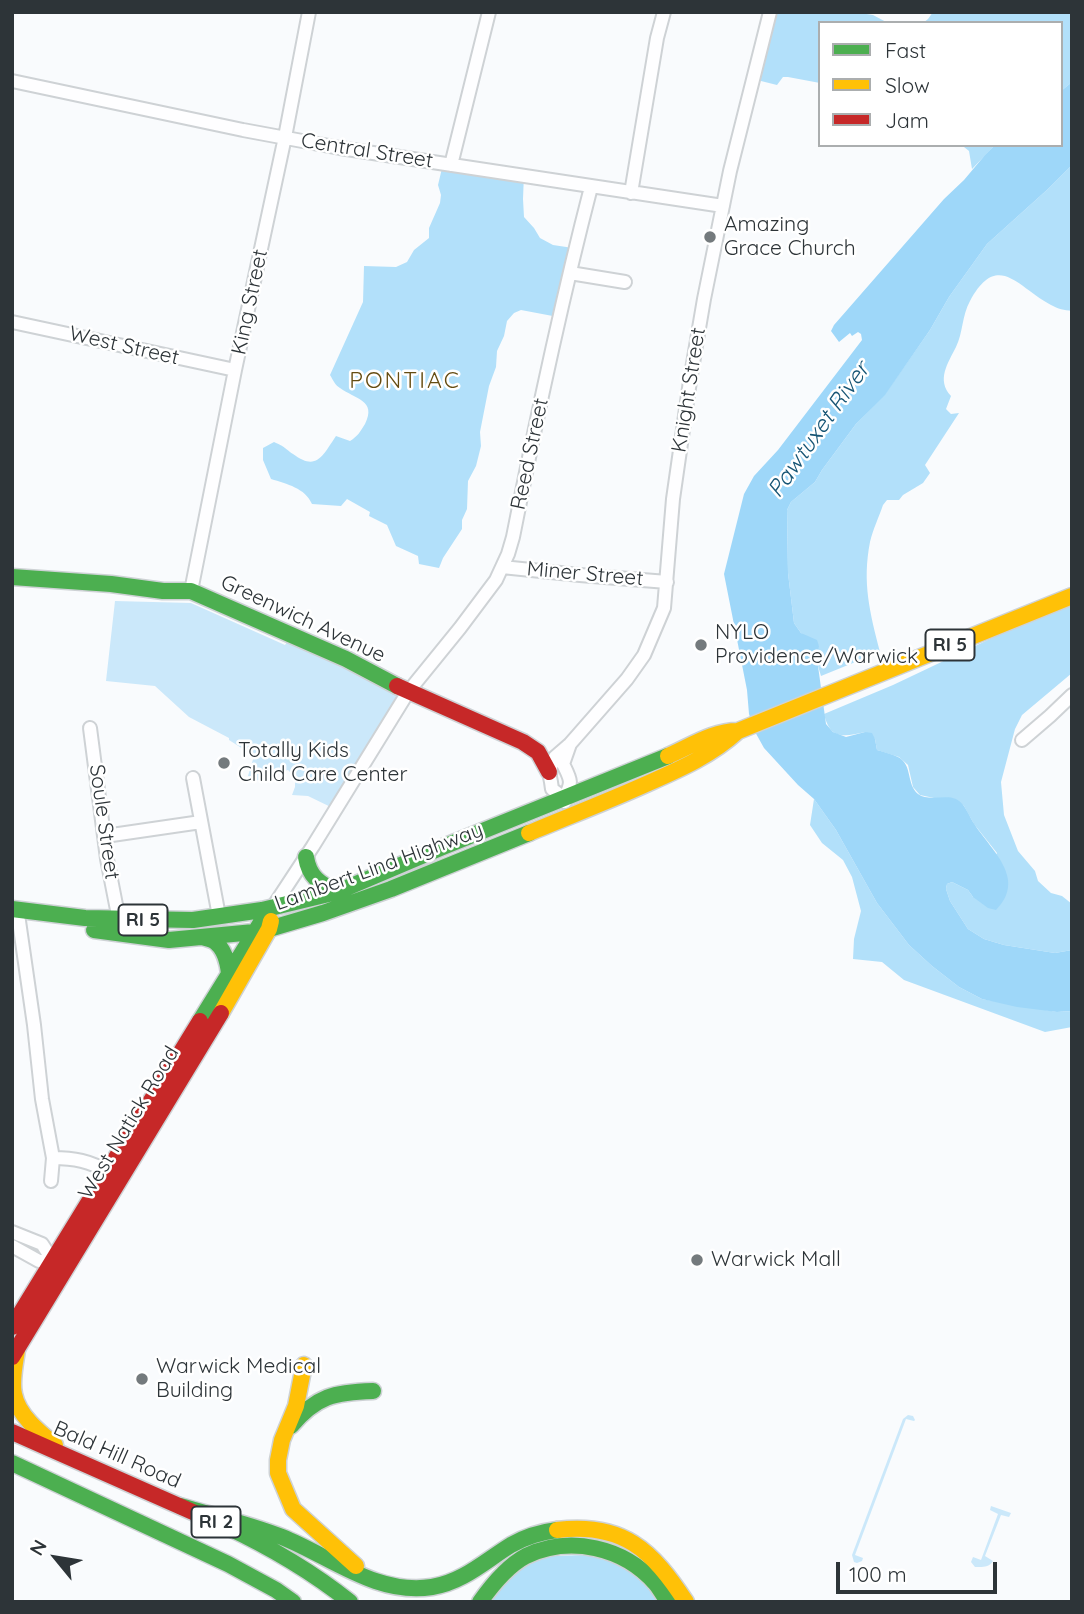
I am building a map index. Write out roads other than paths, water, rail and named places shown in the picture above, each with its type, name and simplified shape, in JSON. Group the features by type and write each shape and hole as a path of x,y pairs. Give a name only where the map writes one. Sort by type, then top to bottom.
{"main road":[{"name":"Greenwich Avenue","path":"12,577 111,584 163,591 191,591 346,659 408,692 523,742 538,752 549,772"},
{"name":"Lambert Lind Highway","path":"12,909 40,921 169,940 262,930 323,914 391,889 659,779 723,745 738,731 755,723 1072,596"},
{"name":"Lambert Lind Highway","path":"12,909 85,918 193,920 262,910 337,892 658,761 713,735 738,731"},
{"path":"306,857 307,868 312,877 321,885 337,892"},
{"name":"West Natick Road","path":"14,1323 60,1265 237,987 273,907"},
{"name":"West Natick Road","path":"15,1354 108,1172 229,974 262,930"},
{"path":"202,937 214,941 221,950 228,961 229,974"},
{"path":"15,1354 13,1376 16,1400 24,1415 72,1459"},
{"path":"304,1364 296,1406 282,1440 278,1473 293,1509 371,1578"},
{"path":"282,1440 304,1411 325,1397 337,1393 373,1391"},
{"name":"Bald Hill Road","path":"12,1432 248,1537 293,1562 350,1602"},
{"name":"RI 2","path":"12,1464 228,1564 293,1602"},
{"path":"180,1506 282,1538 356,1573 407,1588 433,1588 457,1580 504,1549 531,1537 561,1529 607,1532 623,1538 652,1557 686,1602"},
{"path":"480,1602 501,1577 525,1557 542,1549 565,1545 590,1547 628,1560 657,1584 668,1602"}],"street":[{"name":"King Street","path":"191,591 309,12"},
{"path":"451,165 489,12"},
{"path":"631,193 657,38 664,12"},
{"name":"Knight Street","path":"549,772 555,757 621,687 644,654 664,608 673,499 704,299 730,171 770,12"},
{"name":"Central Street","path":"12,81 340,148 723,206"},
{"name":"Reed Street","path":"408,692 496,580 513,537 535,425 591,187"},
{"path":"570,273 625,282"},
{"name":"West Street","path":"12,322 235,370"},
{"name":"Miner Street","path":"502,566 667,582"},
{"name":"West Natick Road","path":"273,907 408,692"},
{"path":"1022,740 1072,695"},
{"name":"Soule Street","path":"90,728 118,915"},
{"path":"564,798 571,782 563,764 570,744"},
{"path":"549,772 552,789 564,798 568,816"},
{"path":"193,778 219,916"},
{"path":"105,836 201,822"},
{"path":"12,909 19,921 42,1099 53,1157 51,1181"},
{"path":"53,1157 88,1162 108,1172"},
{"path":"12,1233 42,1244 60,1265"},
{"path":"12,1246 39,1261 60,1265"}],"water":[{"name":"Pawtuxet River","path":"1072,82 1072,165 987,244 885,395 856,424 815,482 791,502 787,510 788,573 794,623 801,633 817,640 819,646 818,666 826,724 833,732 846,737 872,733 877,750 903,760 918,794 952,798 962,804 1004,866 1008,887 1005,899 996,910 988,908 968,890 952,882 947,884 946,889 950,901 968,929 984,939 1055,953 1072,950 1072,1011 1057,1012 982,999 959,987 909,945 877,903 836,830 814,799 764,748 754,730 724,574 744,494 754,476 778,450 862,340 858,332 852,336 850,333 839,342 831,331 834,325 993,147 1063,147 1063,89"}],"place":[{"name":"Amazing Grace Church","path":"710,237"},
{"name":"NYLO Providence/Warwick","path":"701,645"},
{"name":"Totally Kids Child Care Center","path":"224,763"},
{"name":"Warwick Mall","path":"697,1260"},
{"name":"Warwick Medical Building","path":"142,1379"}],"district":[{"name":"PONTIAC","path":"405,381"}]}
